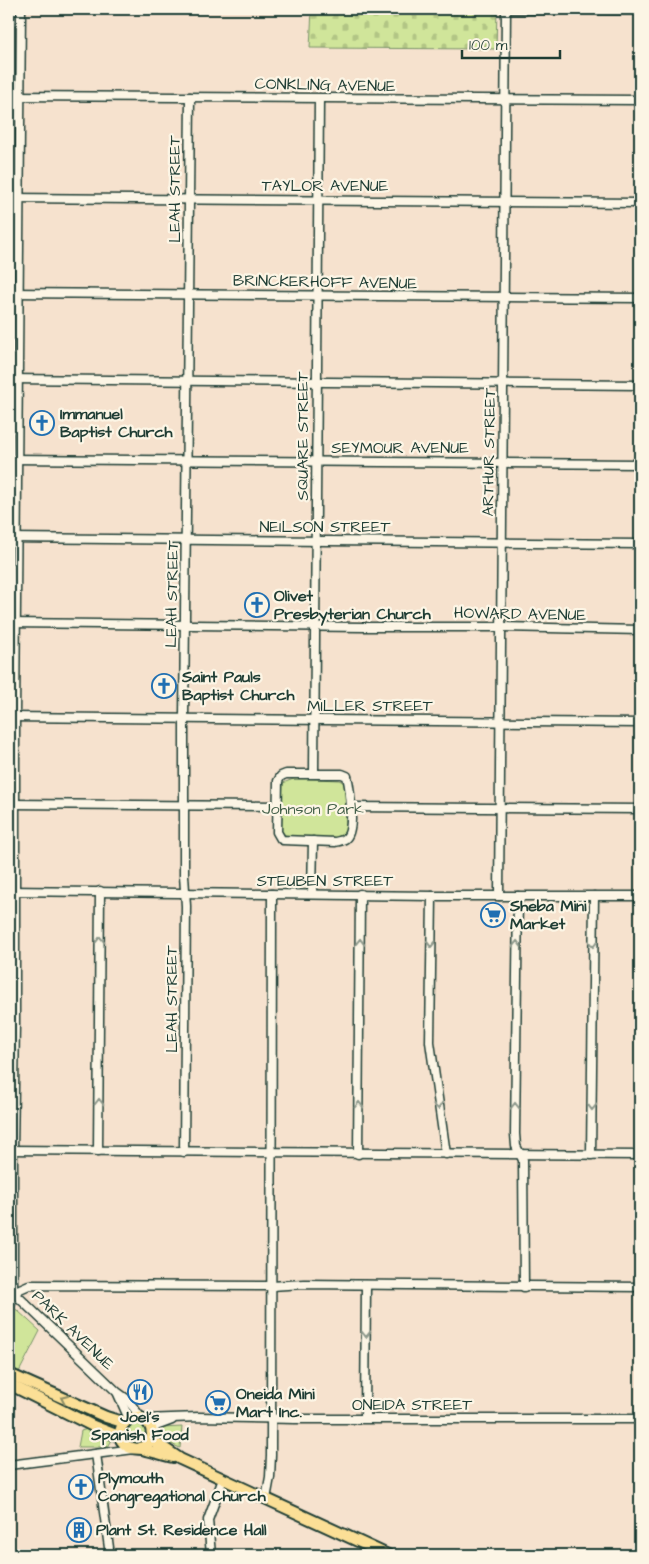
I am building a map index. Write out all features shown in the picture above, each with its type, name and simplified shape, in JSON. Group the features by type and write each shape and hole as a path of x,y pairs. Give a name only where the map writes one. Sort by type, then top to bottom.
{"main road":[{"path":"9,1374 106,1417 119,1421 133,1417 142,1418 150,1425 155,1442 180,1459 388,1555"},
{"path":"9,1384 121,1438"},
{"path":"127,1420 121,1428 121,1438 124,1444 180,1459"},
{"path":"137,1449 148,1444 152,1435"}],"street":[{"path":"9,1310 11,1290 13,459 18,379 21,9"},
{"path":"506,9 640,10"},
{"name":"ARTHUR STREET","path":"498,896 506,9"},
{"name":"CONKLING AVENUE","path":"9,96 640,100"},
{"name":"LEAH STREET","path":"184,1152 184,719 190,97"},
{"name":"SQUARE STREET","path":"314,773 319,99"},
{"name":"TAYLOR AVENUE","path":"9,198 640,203"},
{"name":"BRINCKERHOFF AVENUE","path":"9,293 640,298"},
{"path":"9,379 640,384"},
{"name":"SEYMOUR AVENUE","path":"13,459 640,464"},
{"name":"NEILSON STREET","path":"13,538 640,544"},
{"name":"HOWARD AVENUE","path":"12,623 640,630"},
{"name":"MILLER STREET","path":"12,717 640,722"},
{"path":"314,773 342,774 347,776 351,807 350,832 343,840 335,842 283,840 277,832 278,781 281,776 286,774 314,773"},
{"path":"12,804 277,806"},
{"path":"351,807 640,810"},
{"path":"312,894 313,841"},
{"name":"STEUBEN STREET","path":"12,891 432,896 640,896"},
{"path":"98,1151 100,891"},
{"path":"266,1499 270,1477 272,894"},
{"path":"358,1154 360,894"},
{"path":"432,896 430,1042 446,1154"},
{"path":"518,896 515,1134 516,1146 523,1160 524,1287"},
{"path":"591,1155 594,896"},
{"path":"11,1150 640,1155"},
{"path":"11,1290 29,1285 640,1287"},
{"path":"366,1285 366,1418"},
{"name":"PARK AVENUE","path":"11,1290 117,1392 128,1400 142,1418"},
{"name":"PARK AVENUE","path":"117,1392 127,1420"},
{"name":"ONEIDA STREET","path":"152,1435 156,1426 183,1417"},
{"name":"ONEIDA STREET","path":"142,1418 640,1419"},
{"path":"111,1452 121,1445 121,1438"},
{"path":"9,1465 137,1449"},
{"path":"96,1454 110,1555"},
{"path":"211,1555 208,1520 223,1479"}],"green space":[{"path":"312,9 497,9 496,49 310,48"},
{"name":"Johnson Park","path":"296,778 339,780 343,782 345,788 346,831 335,839 285,835 280,829 283,783"},
{"path":"15,1309 40,1331 18,1374 9,1370 9,1320"},
{"path":"126,1421 147,1422 148,1444 125,1444"},
{"path":"182,1427 180,1448 162,1440 162,1428"},
{"path":"87,1429 110,1436 112,1440 108,1447 78,1447 81,1431"}],"place":[{"name":"Immanuel Baptist Church","path":"42,423"},
{"name":"Olivet Presbyterian Church","path":"257,605"},
{"name":"Saint Pauls Baptist Church","path":"164,686"},
{"name":"Sheba Mini Market","path":"493,915"},
{"name":"Joel's Spanish Food","path":"140,1392"},
{"name":"Oneida Mini Mart Inc.","path":"218,1403"},
{"name":"Plymouth Congregational Church","path":"81,1487"},
{"name":"Plant St. Residence Hall","path":"79,1530"}]}
